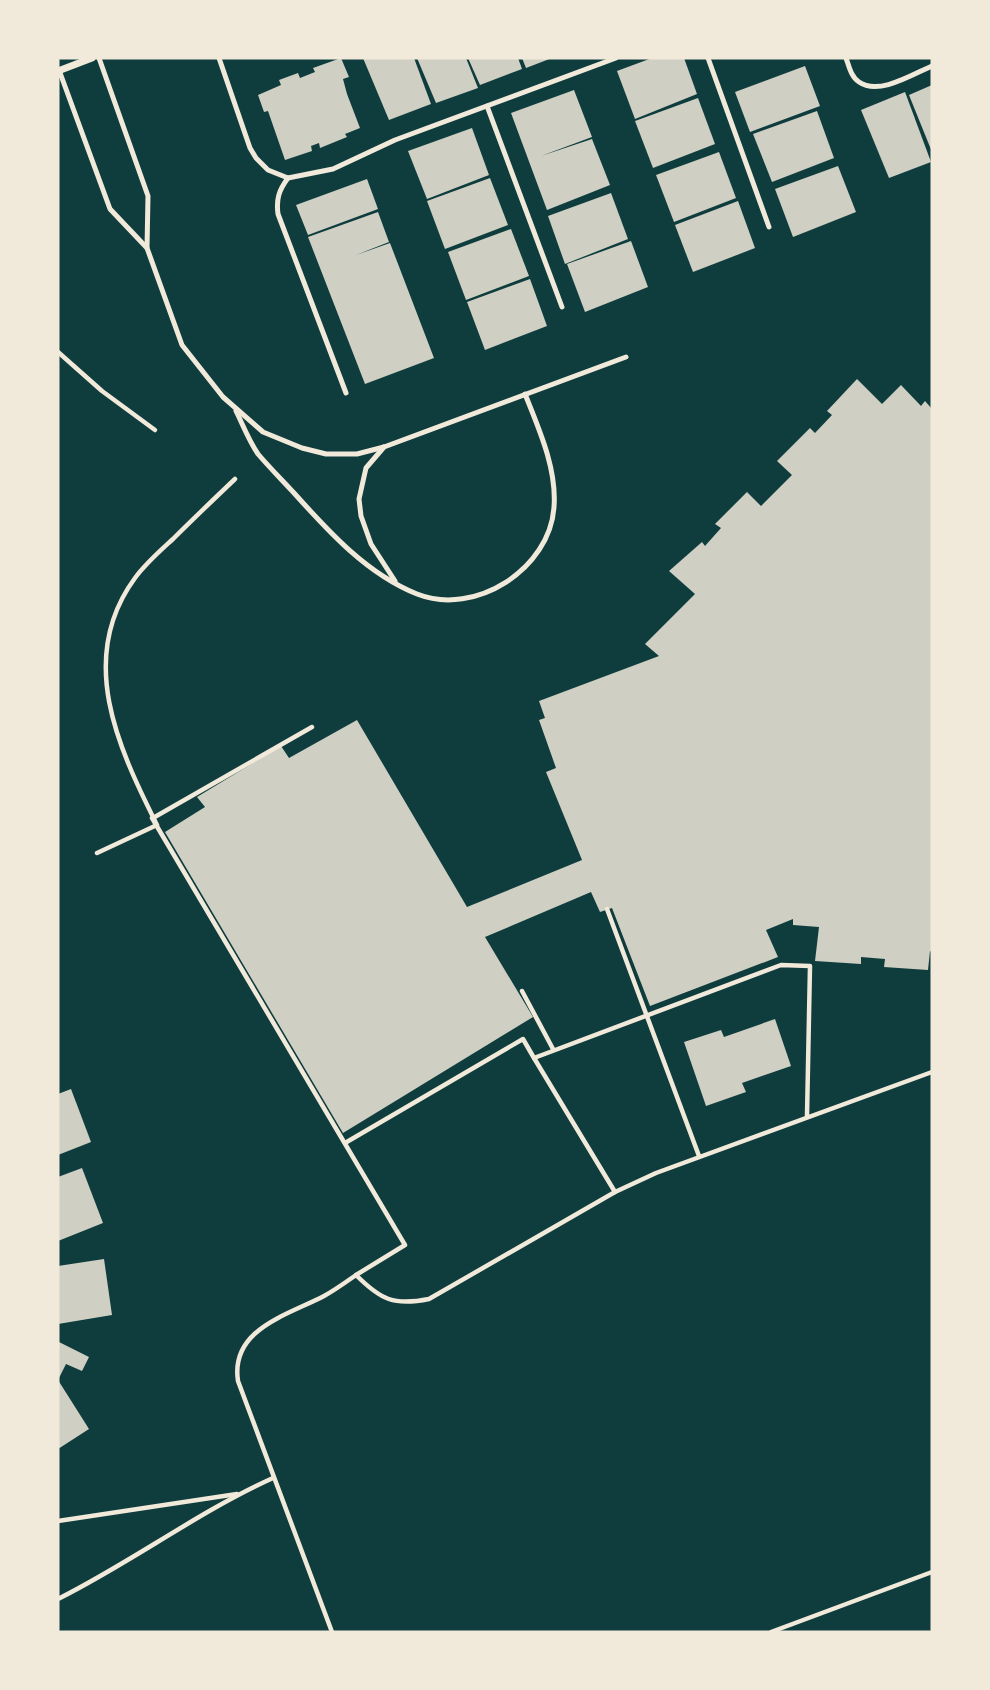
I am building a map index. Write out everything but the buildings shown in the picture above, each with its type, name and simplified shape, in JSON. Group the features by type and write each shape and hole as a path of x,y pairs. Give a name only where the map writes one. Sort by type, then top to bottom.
{"street":[{"path":"58,71 92,58"}],"lane":[{"path":"99,58 149,196 147,248 182,345 223,397 263,432 302,449 326,454 358,454 384,447 626,357"},
{"path":"219,58 250,148 268,170 288,178 333,169 375,148 615,58"},
{"path":"708,58 769,227"},
{"path":"846,58 851,73 858,82 871,86 885,85 932,66"},
{"path":"58,71 110,209 147,248"},
{"path":"487,106 562,307"},
{"path":"288,178 281,187 277,201 278,214 346,393"},
{"path":"234,408 256,452 316,518 374,571 418,594 441,600 461,601 491,592 512,579 534,555 548,532 555,508 553,486 543,441 525,394"},
{"path":"384,447 366,468 359,499 361,516 371,544 397,584"}],"path":[{"path":"58,352 102,391 155,430"},
{"path":"235,479 135,578 121,602 111,629 104,672 108,700 133,776 153,818 405,1245 323,1296 275,1318 241,1350 236,1370 273,1479 332,1632"},
{"path":"153,818 312,727"},
{"path":"97,853 157,825"},
{"path":"607,909 699,1156"},
{"path":"534,1058 781,965 810,966 807,1117"},
{"path":"522,991 553,1050"},
{"path":"345,1143 523,1039 615,1192"},
{"path":"356,1275 382,1298 412,1303 429,1299 615,1192 699,1156 932,1072"},
{"path":"58,1599 242,1493 273,1479"},
{"path":"58,1521 242,1493"},
{"path":"771,1632 932,1572"}]}
